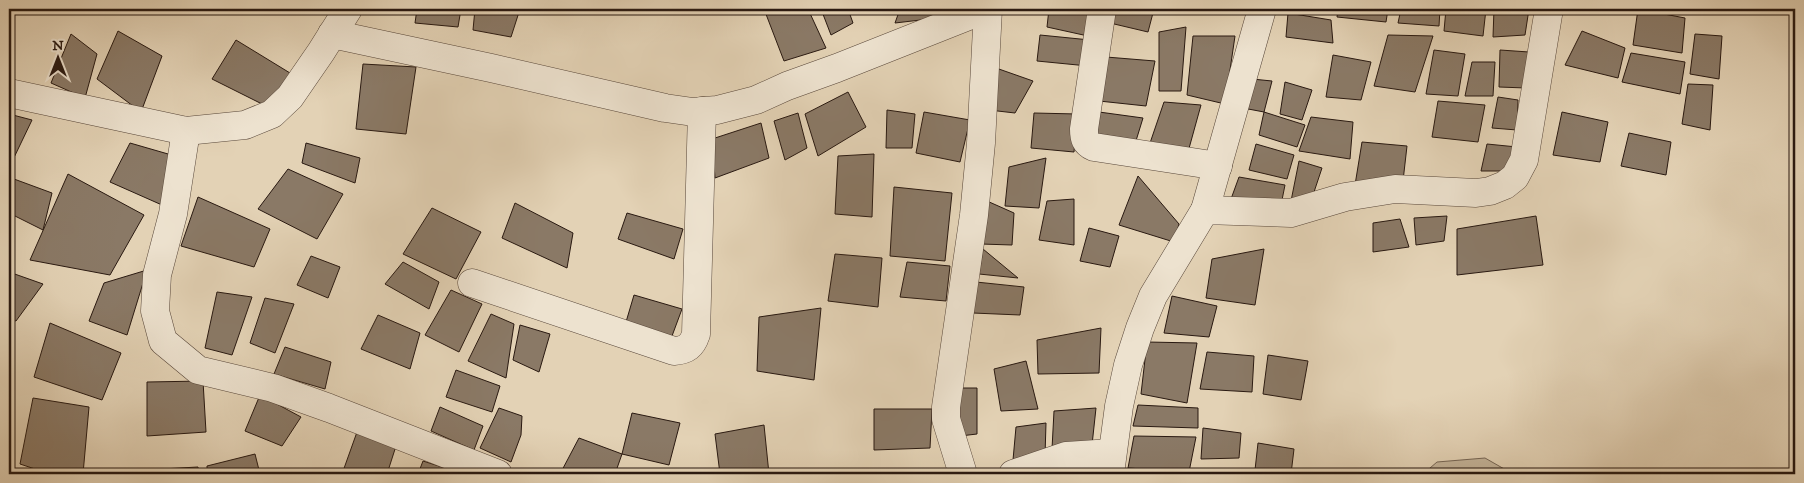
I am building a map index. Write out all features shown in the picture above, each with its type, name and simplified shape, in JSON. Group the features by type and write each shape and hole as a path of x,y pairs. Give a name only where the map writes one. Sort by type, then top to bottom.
{"street":[{"path":"9,93 186,131 245,126 272,114 290,97 348,9"},
{"path":"332,34 665,108 693,112 717,110 756,100 787,86 987,9 981,143 974,215 946,406 946,420 963,474"},
{"path":"1102,9 1084,129 1084,138 1087,143 1094,147 1218,166"},
{"path":"1013,474 1066,456 1111,463 1128,365 1140,328 1153,296 1205,210 1262,9"},
{"path":"1205,210 1291,213 1345,197 1395,190 1476,193 1490,191 1505,185 1515,177 1524,160 1549,9"},
{"path":"472,284 674,351 685,351 692,344 696,334 702,111"},
{"path":"186,131 172,214 157,274 155,311 163,341 198,370 273,388 498,474"}],"shaded area":[{"path":"1485,458 1513,474 1423,474 1437,462"}],"building":[{"path":"417,9 461,9 458,27 415,23"},
{"path":"475,9 520,9 511,37 473,30"},
{"path":"764,9 808,9 826,48 784,61"},
{"path":"821,9 848,9 853,23 831,35"},
{"path":"900,9 946,9 946,17 895,23"},
{"path":"1049,9 1090,9 1088,36 1047,27"},
{"path":"1114,9 1154,9 1148,32 1110,23"},
{"path":"1338,9 1388,9 1386,22 1337,17"},
{"path":"1401,9 1440,9 1439,26 1398,23"},
{"path":"1446,9 1486,9 1483,36 1444,31"},
{"path":"1494,9 1529,9 1525,35 1493,37"},
{"path":"1638,9 1685,18 1682,53 1633,45"},
{"path":"1288,13 1331,20 1333,43 1286,37"},
{"path":"1186,27 1181,91 1159,91 1159,32"},
{"path":"118,31 162,56 141,112 97,79"},
{"path":"1582,31 1625,48 1618,78 1565,65"},
{"path":"71,34 97,54 85,98 51,83"},
{"path":"1695,34 1722,36 1719,79 1690,74"},
{"path":"1040,35 1090,40 1088,66 1037,61"},
{"path":"1388,35 1433,36 1415,92 1374,86"},
{"path":"1193,36 1235,36 1225,104 1187,95"},
{"path":"236,40 290,73 268,107 212,79"},
{"path":"1434,50 1465,54 1458,96 1426,94"},
{"path":"1500,50 1529,52 1526,88 1499,87"},
{"path":"1631,53 1685,62 1680,94 1622,82"},
{"path":"1333,55 1371,62 1361,100 1326,97"},
{"path":"1106,57 1155,61 1146,106 1099,101"},
{"path":"1472,62 1495,62 1493,96 1465,96"},
{"path":"363,64 416,67 406,134 356,129"},
{"path":"996,68 1033,81 1015,113 989,110"},
{"path":"1252,79 1272,81 1264,112 1243,108"},
{"path":"1285,82 1312,90 1302,120 1280,114"},
{"path":"1688,84 1713,85 1710,130 1682,124"},
{"path":"848,92 866,127 818,156 805,114"},
{"path":"1498,97 1518,100 1517,130 1492,128"},
{"path":"1438,101 1485,105 1478,142 1432,137"},
{"path":"1164,102 1201,105 1188,152 1149,146"},
{"path":"887,110 915,114 912,148 886,148"},
{"path":"924,112 970,120 960,162 916,153"},
{"path":"1099,112 1143,118 1135,144 1094,137"},
{"path":"1264,112 1305,125 1297,147 1259,135"},
{"path":"1562,112 1608,122 1600,162 1553,155"},
{"path":"798,113 807,148 785,160 774,121"},
{"path":"1034,113 1077,114 1074,152 1031,148"},
{"path":"9,114 32,120 9,168"},
{"path":"1311,117 1353,122 1350,159 1299,151"},
{"path":"761,123 769,158 715,178 712,139"},
{"path":"1629,133 1671,142 1666,175 1621,166"},
{"path":"1362,142 1407,146 1403,181 1355,185"},
{"path":"130,143 175,156 162,205 110,182"},
{"path":"306,143 360,158 355,183 302,163"},
{"path":"1256,144 1294,155 1287,179 1249,170"},
{"path":"1487,144 1517,147 1512,171 1481,171"},
{"path":"874,154 872,217 835,214 838,156"},
{"path":"1046,158 1039,208 1005,206 1009,167"},
{"path":"1299,161 1322,168 1312,198 1290,206"},
{"path":"288,169 343,194 317,239 258,209"},
{"path":"68,174 144,215 110,275 30,260"},
{"path":"1138,176 1179,224 1174,242 1119,225"},
{"path":"1239,177 1285,185 1281,205 1231,199"},
{"path":"14,179 52,193 43,230 9,213 9,190"},
{"path":"894,187 952,193 945,261 890,256"},
{"path":"198,197 270,229 254,267 181,246"},
{"path":"1074,199 1074,245 1039,240 1047,201"},
{"path":"987,201 1014,213 1012,245 981,244"},
{"path":"515,203 573,233 567,268 502,238"},
{"path":"432,208 481,232 456,279 403,254"},
{"path":"627,213 683,229 674,259 618,239"},
{"path":"1447,216 1444,241 1416,245 1414,218"},
{"path":"1536,216 1543,265 1457,275 1457,229"},
{"path":"1400,219 1409,247 1373,252 1373,223"},
{"path":"1089,228 1119,236 1110,267 1080,261"},
{"path":"983,249 1018,278 979,274"},
{"path":"1264,249 1255,305 1206,298 1212,259"},
{"path":"835,254 882,258 878,307 828,301"},
{"path":"311,256 340,267 328,298 297,285"},
{"path":"403,262 439,282 429,309 385,284"},
{"path":"907,262 950,266 946,301 900,297"},
{"path":"147,270 127,335 89,321 104,283"},
{"path":"9,272 43,284 16,321 9,319"},
{"path":"976,282 1024,287 1020,315 973,313"},
{"path":"451,290 482,304 459,352 425,335"},
{"path":"217,292 252,297 232,355 205,348"},
{"path":"634,295 682,309 672,336 626,322"},
{"path":"1172,296 1217,306 1209,337 1164,333"},
{"path":"265,298 294,304 275,353 250,343"},
{"path":"821,308 814,380 757,371 759,317"},
{"path":"491,314 514,324 506,378 468,361"},
{"path":"378,315 420,333 410,369 361,349"},
{"path":"50,323 121,353 102,400 34,377"},
{"path":"520,325 550,334 539,372 513,360"},
{"path":"1101,328 1099,373 1038,374 1037,340"},
{"path":"1147,342 1197,343 1187,403 1141,394"},
{"path":"285,347 331,362 325,389 274,374"},
{"path":"1207,352 1254,356 1252,392 1200,389"},
{"path":"1268,355 1308,361 1301,400 1263,394"},
{"path":"1026,361 1038,409 1001,411 994,369"},
{"path":"456,370 500,386 492,412 446,397"},
{"path":"203,381 206,432 147,436 147,382"},
{"path":"956,388 977,388 977,434 960,436"},
{"path":"260,395 301,417 282,446 245,431"},
{"path":"33,398 89,407 83,474 50,474 20,464"},
{"path":"1138,405 1198,408 1198,428 1133,426"},
{"path":"440,407 483,426 474,450 431,431"},
{"path":"499,408 522,416 521,435 511,462 480,448"},
{"path":"1096,408 1092,445 1052,449 1054,411"},
{"path":"874,409 932,409 930,448 874,450"},
{"path":"632,413 680,423 669,465 622,454"},
{"path":"1046,423 1045,456 1013,460 1016,427"},
{"path":"764,425 769,474 720,474 715,434"},
{"path":"1203,428 1241,433 1239,458 1201,459"},
{"path":"357,432 396,446 387,474 342,474"},
{"path":"1134,436 1196,437 1189,472 1128,468"},
{"path":"579,438 622,454 615,474 560,474"},
{"path":"1258,443 1294,449 1291,474 1255,470"},
{"path":"255,454 260,474 207,474 207,466"},
{"path":"423,461 464,474 418,474"},
{"path":"1086,466 1086,474 1062,474"},
{"path":"198,467 199,474 161,474 162,469"}]}
